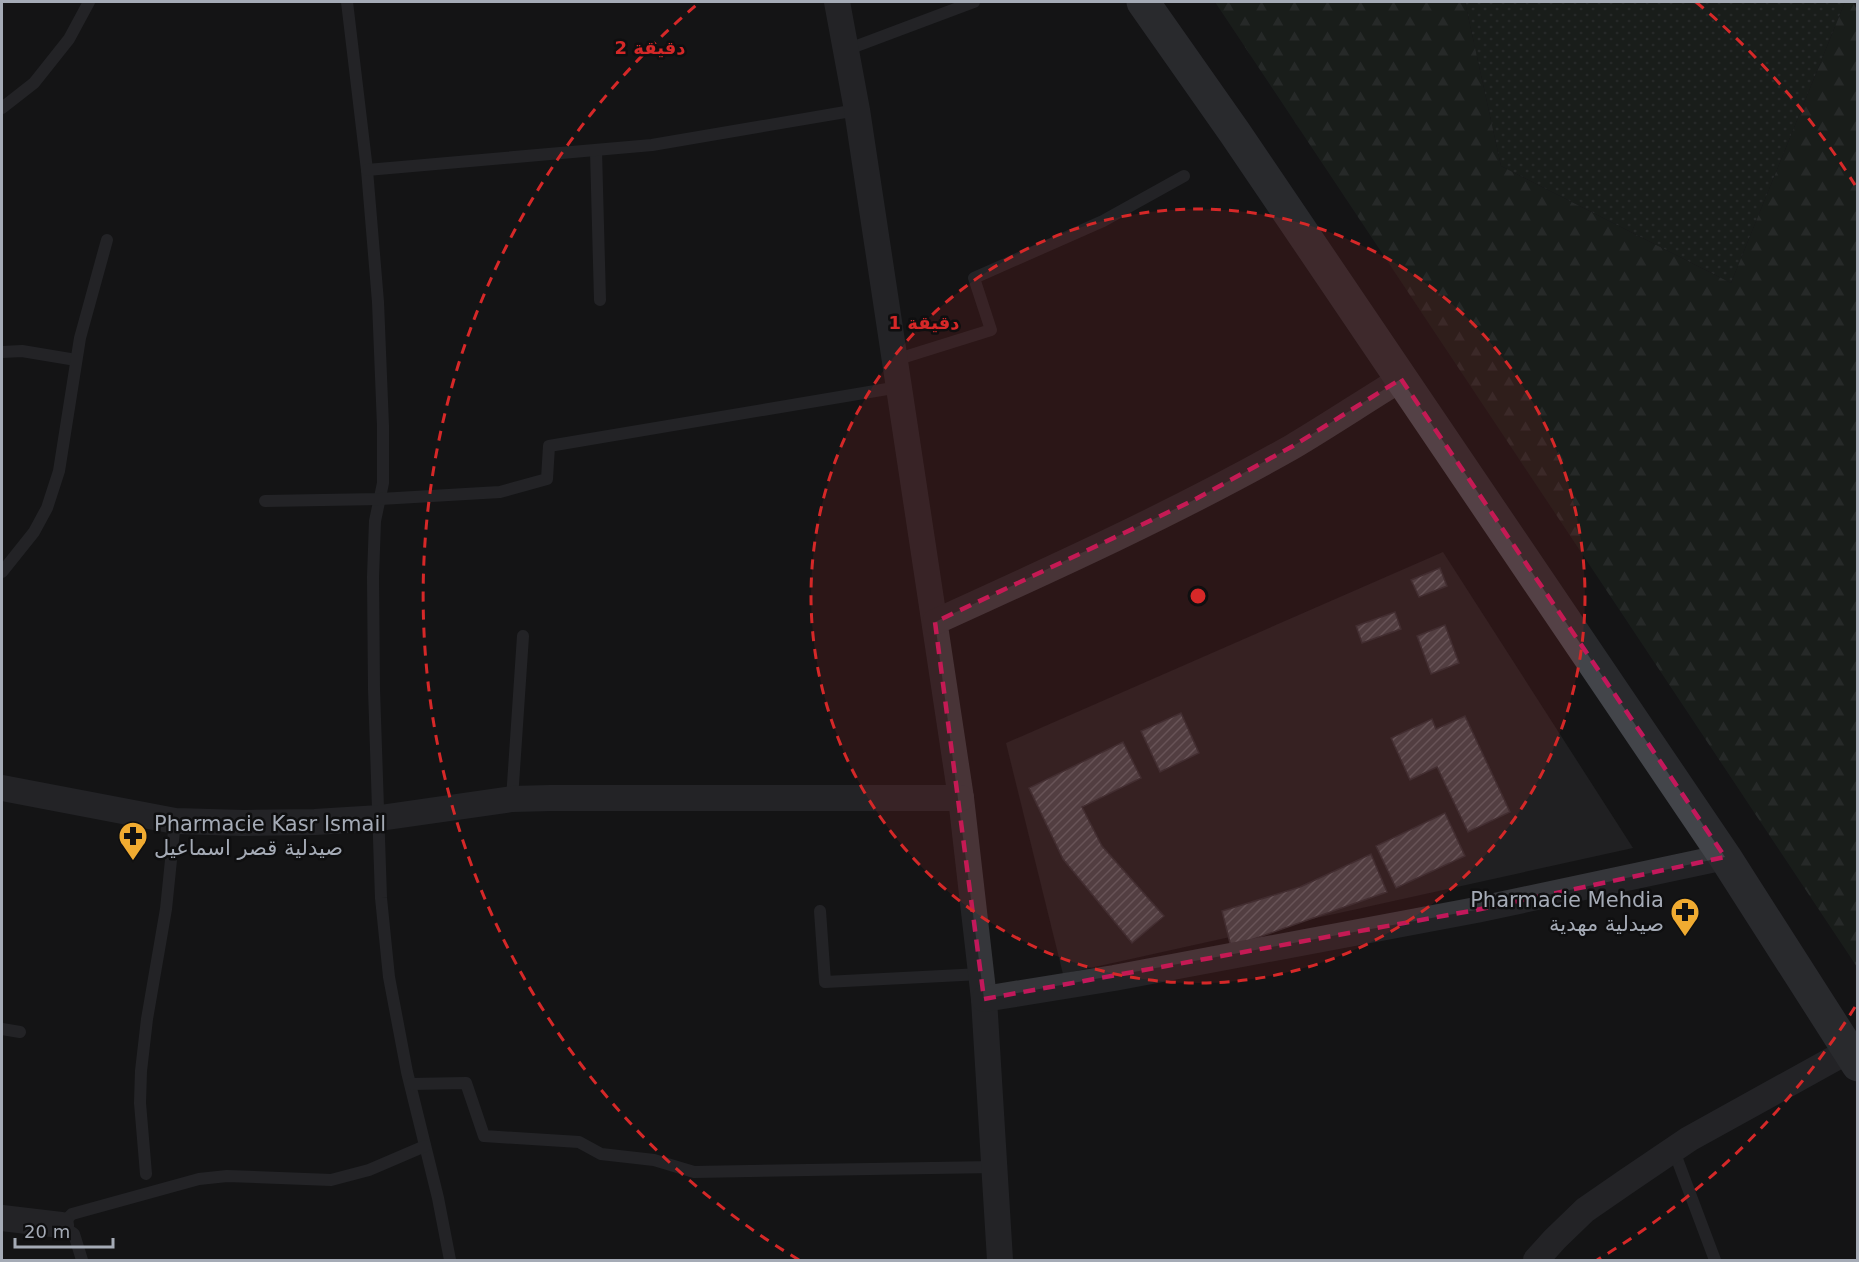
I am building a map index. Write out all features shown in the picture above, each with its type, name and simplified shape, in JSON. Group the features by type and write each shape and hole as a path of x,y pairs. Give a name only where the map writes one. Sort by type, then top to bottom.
{"street":[{"path":"837,2 857,110 961,798 984,999 1000,1260"},
{"path":"1143,2 1235,133 1725,857 1853,1058 1689,1139 1585,1210 1536,1260"},
{"path":"935,622 1192,501 1293,446 1401,379"},
{"path":"2,788 175,821 244,824 380,818 512,800 659,797 961,798"},
{"path":"984,999 1114,978 1465,912 1725,857"},
{"path":"2,1218 61,1225"}],"lane":[{"path":"2,108 34,83 69,39 89,2"},
{"path":"347,2 367,170 378,302 382,392 383,483 375,521 373,577 381,898 389,977 450,1260"},
{"path":"846,50 974,2"},
{"path":"367,170 652,145 857,110"},
{"path":"596,151 600,300"},
{"path":"895,360 991,330 974,278 1103,221 1184,176"},
{"path":"2,572 34,532 47,508 58,471 80,338 107,240"},
{"path":"2,352 22,351 76,360"},
{"path":"265,501 380,499 500,492 547,479 549,446 899,387"},
{"path":"512,800 523,636"},
{"path":"146,1174 140,1103 141,1071 147,1019 166,909 175,821"},
{"path":"820,911 825,982 981,974"},
{"path":"2,1029 20,1032"},
{"path":"411,1084 466,1083 484,1136 579,1142 601,1154 654,1160 694,1172 994,1167"},
{"path":"82,1260 74,1234 61,1225 72,1214 199,1179 227,1176 331,1180 369,1170 425,1146"},
{"path":"1674,1151 1715,1260"}],"highlighted area":[{"path":"1401,379 1725,857 1476,910 984,999 935,622 1192,501 1293,446"}],"shaded area":[{"path":"1443,552 1633,848 1063,974 1006,743"}],"green space":[{"path":"1215,2 1465,2 1501,166 1731,283 1845,2 1853,2 1858,12 1857,967"},
{"path":"1465,2 1845,2 1731,283 1501,166"}],"building":[{"path":"1440,568 1447,586 1419,597 1411,580"},
{"path":"1395,612 1401,629 1362,643 1356,626"},
{"path":"1445,625 1459,663 1431,674 1417,636"},
{"path":"1181,713 1199,753 1160,772 1141,731"},
{"path":"1465,716 1510,812 1468,832 1437,767 1410,780 1391,738 1432,719 1436,729"},
{"path":"1123,742 1141,778 1082,807 1102,846 1164,916 1132,943 1063,859 1029,788"},
{"path":"1445,813 1465,856 1396,888 1376,846"},
{"path":"1371,854 1387,892 1231,947 1222,911 1300,887"}],"place":[{"name":"Pharmacie Kasr Ismail صيدلية قصر اسماعيل","path":"133,862"},
{"name":"Pharmacie Mehdia صيدلية مهدية","path":"1685,938"}]}
